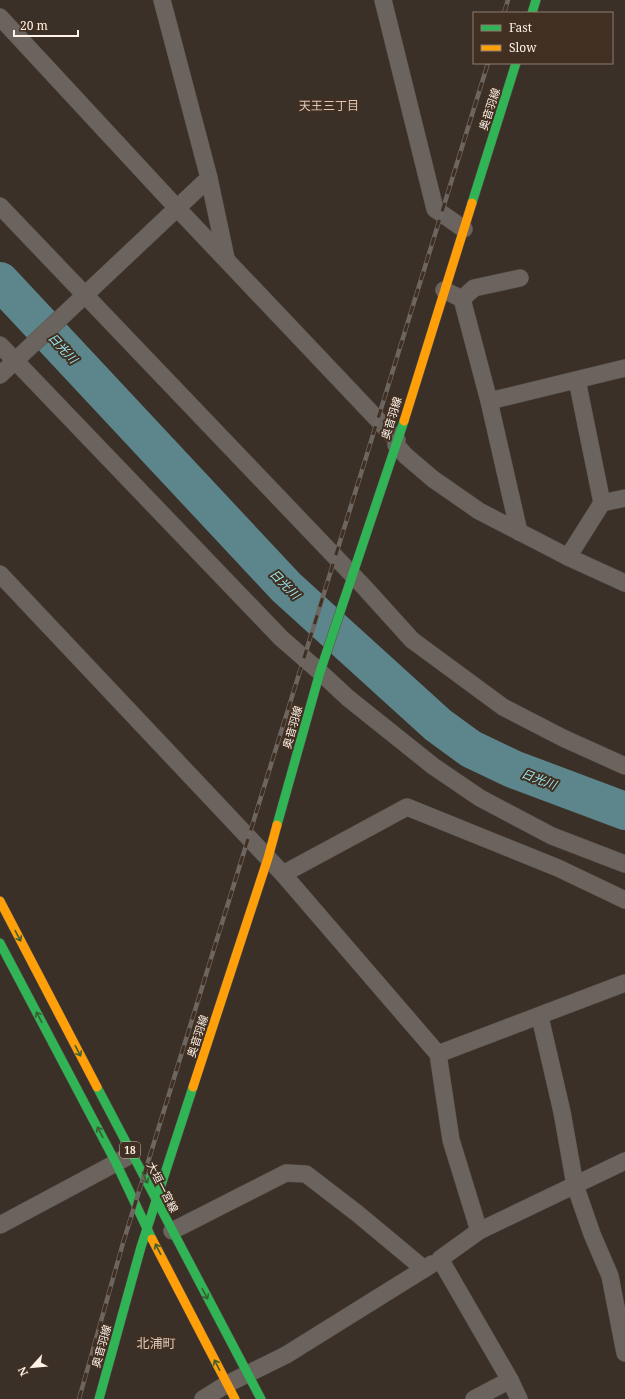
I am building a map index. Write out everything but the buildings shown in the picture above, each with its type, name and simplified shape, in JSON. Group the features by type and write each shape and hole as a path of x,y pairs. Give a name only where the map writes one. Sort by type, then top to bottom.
{"main road":[{"path":"532,12 536,0"},
{"name":"奥音羽線","path":"98,1399 156,1199 268,858 321,669 352,580 516,64"},
{"name":"大垣一宮線","path":"0,901 261,1399"},
{"name":"18","path":"0,943 116,1163 147,1229 231,1392"}],"street":[{"path":"162,0 209,178 226,258"},
{"path":"383,0 435,209 464,229"},
{"path":"0,17 177,208 226,258 396,442 406,456 433,479 478,511 568,557 625,583"},
{"path":"0,375 209,178"},
{"path":"0,206 82,297 352,580 412,640 503,706 563,738 625,766"},
{"path":"462,299 474,288 520,278"},
{"path":"444,290 462,299 489,401 519,532"},
{"path":"0,345 19,357 281,638 321,669 348,698 433,766 480,798 552,836 625,864"},
{"path":"489,401 625,368"},
{"path":"568,557 602,503 578,380"},
{"path":"602,503 625,498"},
{"path":"0,574 283,874 438,1054 451,1140 479,1231"},
{"path":"283,874 406,807 558,868 625,900"},
{"path":"438,1054 540,1017 625,983"},
{"path":"540,1017 562,1112 575,1185 592,1234 610,1276 625,1353"},
{"path":"0,1224 132,1154"},
{"path":"203,1399 231,1392 248,1375 286,1355 424,1270 479,1231 625,1161"},
{"path":"172,1231 286,1174 306,1174 358,1214 424,1270"},
{"path":"440,1259 510,1380 518,1399"},
{"path":"474,1399 510,1380"}],"waterway":[{"name":"日光川","path":"0,281 286,587 438,725 471,749 513,769 625,811"}],"railway":[{"path":"504,12 508,0"},
{"path":"79,1399 123,1243 488,64"}],"traffic: fast":[{"path":"532,12 536,0"},
{"path":"472,203 516,64"},
{"path":"277,825 320,672 404,421"},
{"path":"0,943 116,1163 152,1239"},
{"path":"97,1087 261,1399"},
{"path":"99,1399 141,1247 193,1087"}],"traffic: slow":[{"path":"404,421 472,203"},
{"path":"193,1087 268,858 277,825"},
{"path":"0,901 97,1087"},
{"path":"152,1239 235,1399"}],"district":[{"name":"天王三丁目","path":"329,105"},
{"name":"北浦町","path":"156,1343"}]}
